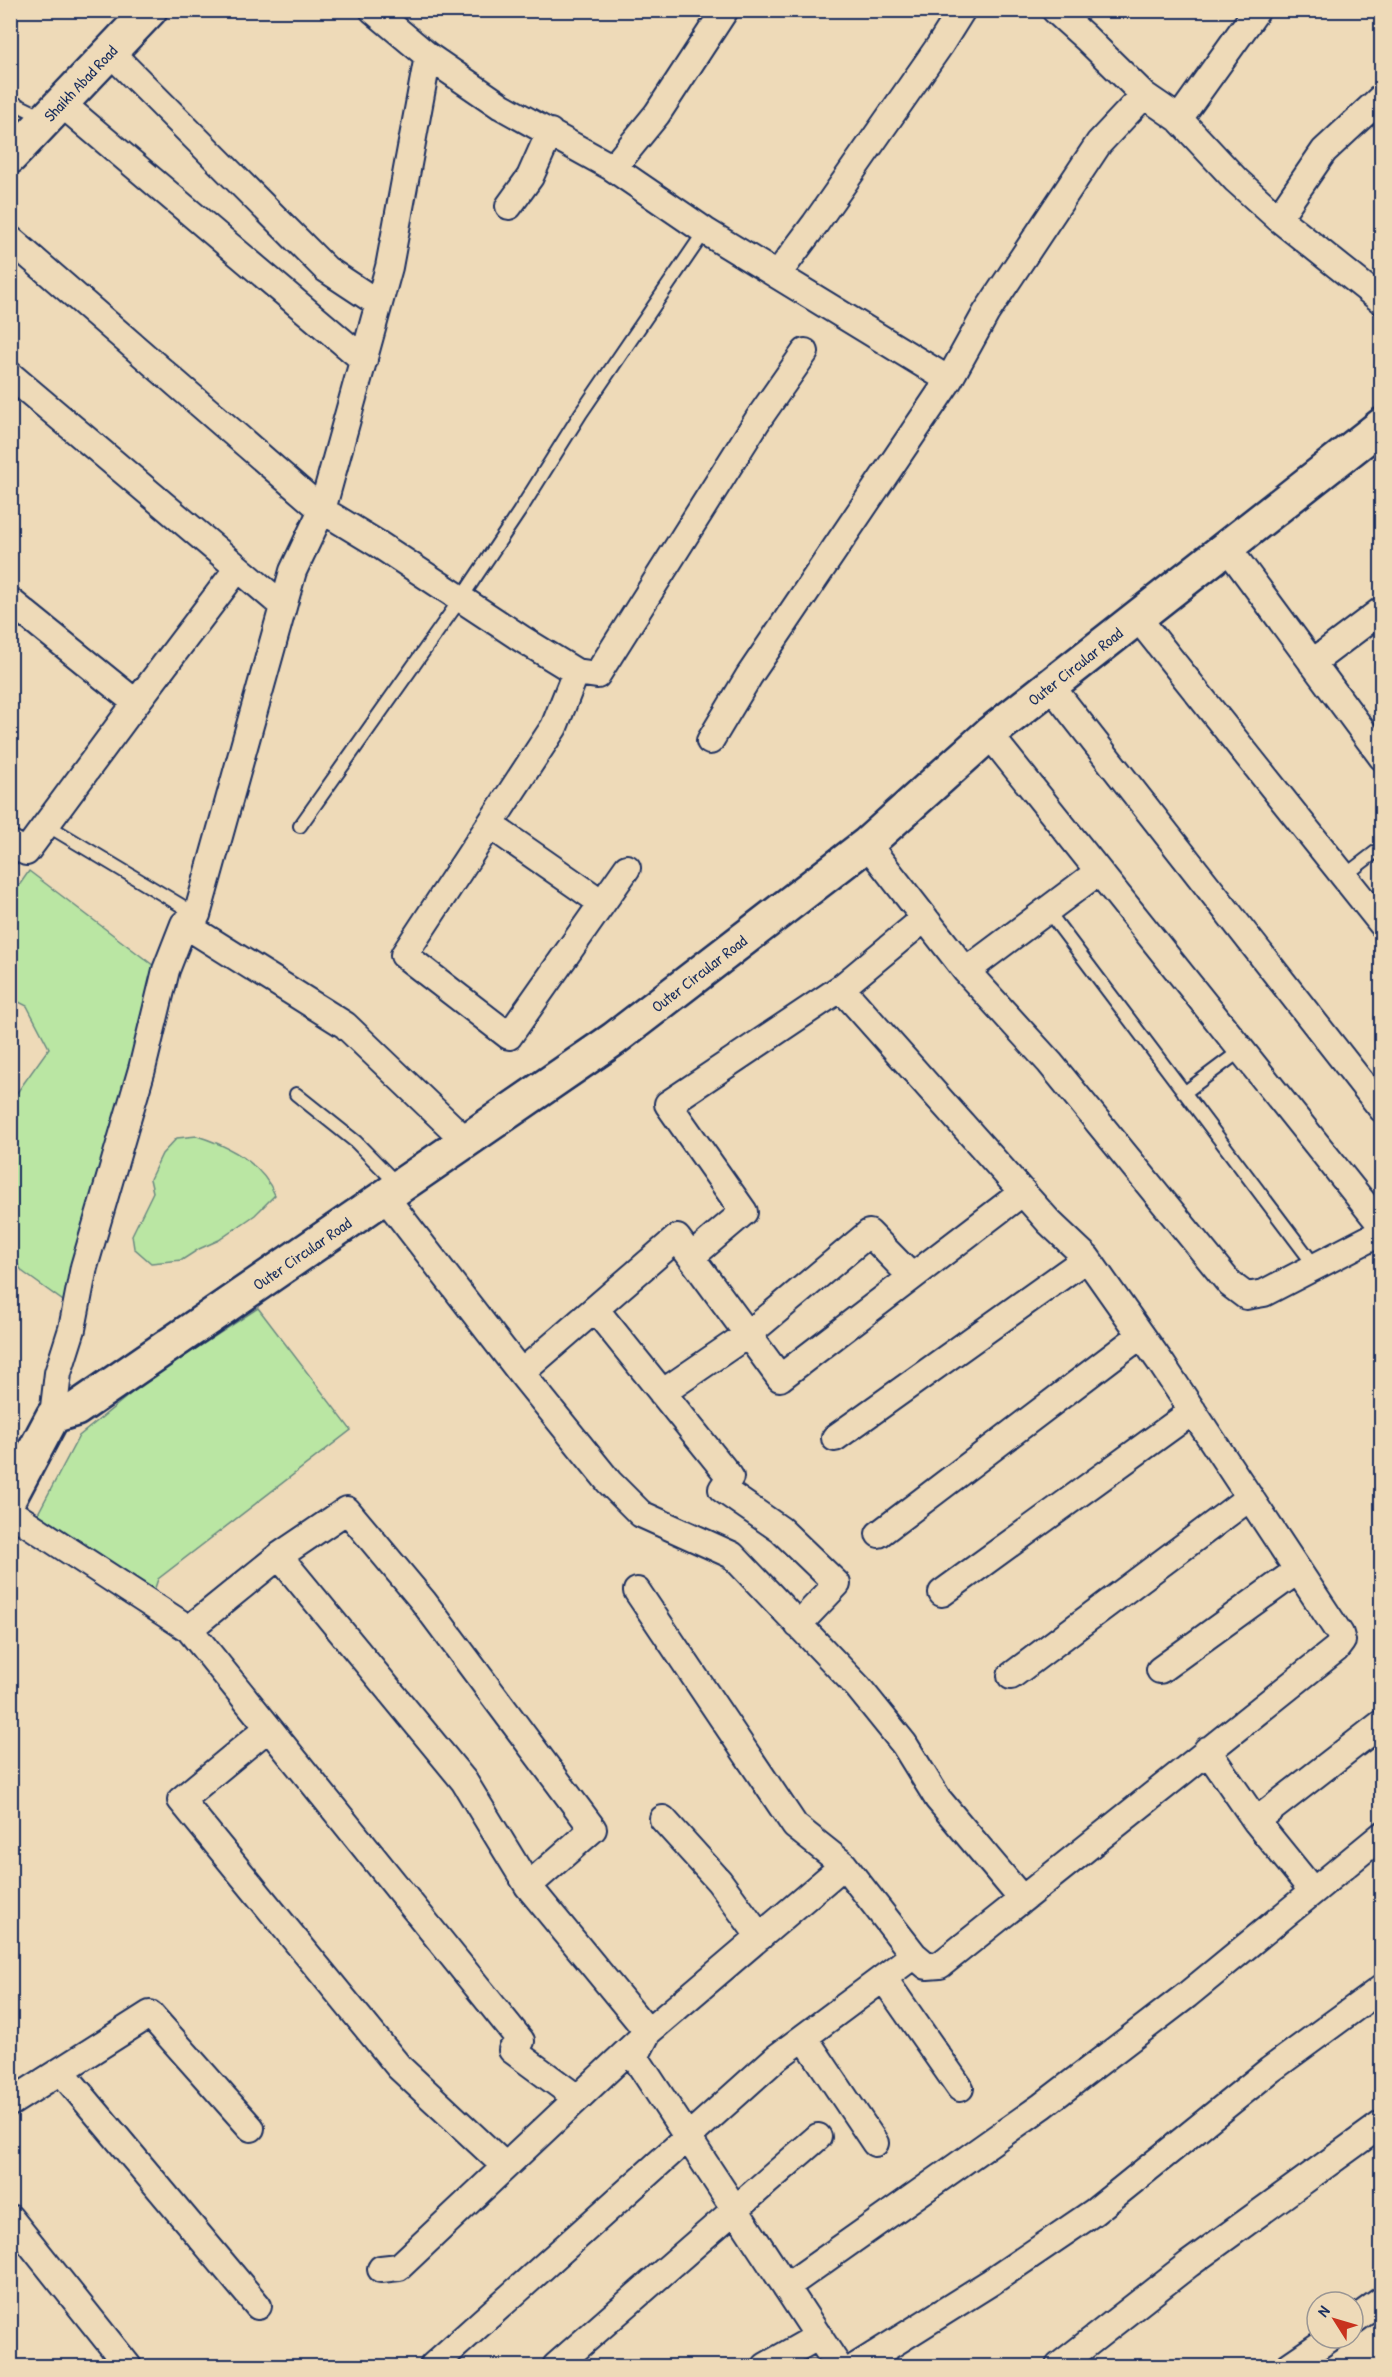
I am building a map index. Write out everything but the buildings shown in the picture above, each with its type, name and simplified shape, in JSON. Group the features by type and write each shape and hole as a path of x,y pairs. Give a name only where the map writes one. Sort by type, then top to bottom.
{"main road":[{"name":"Shaikh Abad Road","path":"10,157 150,10"},
{"name":"Outer Circular Road","path":"52,1416 76,1409 614,1039 867,844 989,734 1382,425"},
{"path":"10,1497 52,1416"}],"street":[{"path":"373,10 428,56 501,106 613,168 705,231 949,380"},
{"path":"613,168 657,114 725,10"},
{"path":"777,275 940,45 962,10"},
{"path":"1055,10 1144,95 1179,119 1236,180 1278,218 1382,301"},
{"path":"1179,119 1257,10"},
{"path":"110,52 326,269 379,304"},
{"path":"52,1416 58,1373 72,1329 84,1267 142,1069 166,970 190,920 293,571 321,510 364,360 389,267 428,56"},
{"path":"710,741 749,676 949,380 986,314 1099,143 1144,95"},
{"path":"1278,218 1324,151 1382,97"},
{"path":"54,111 364,360"},
{"path":"509,206 530,177 550,132"},
{"path":"10,239 321,510 462,597 522,639 576,672 597,675 759,418 806,352"},
{"path":"10,375 283,606"},
{"path":"1227,548 1312,663 1379,748"},
{"path":"10,843 26,852 238,568"},
{"path":"10,602 136,703"},
{"path":"1312,663 1382,610"},
{"path":"1137,617 1382,924"},
{"path":"576,672 554,727 404,955 509,1035 627,868"},
{"path":"1050,685 1382,1109"},
{"path":"989,734 1382,1226"},
{"path":"490,825 602,903"},
{"path":"867,844 966,971 1050,1063 1230,1284 1246,1296 1264,1293 1382,1232"},
{"path":"966,971 1098,872"},
{"path":"691,1257 744,1212 668,1104 841,988 925,918"},
{"path":"190,920 345,1025 466,1141"},
{"path":"637,1591 795,1826 844,1865 914,1955 927,1966 940,1965 1336,1649 1342,1641 1340,1634 1250,1497 1087,1258 1049,1222 841,988"},
{"path":"392,1192 521,1373 609,1482 641,1514 732,1555 858,1687 904,1743 938,1799 1022,1899"},
{"path":"521,1373 677,1238 780,1378 1023,1192"},
{"path":"662,1393 747,1334 869,1233 912,1276"},
{"path":"835,1438 1087,1258"},
{"path":"595,1309 730,1477 722,1489 781,1530 837,1584 798,1625"},
{"path":"879,1534 1141,1335"},
{"path":"942,1593 1192,1411"},
{"path":"1011,1676 1250,1497"},
{"path":"189,1629 279,1556 347,1510 423,1601 593,1829 528,1886"},
{"path":"10,1512 189,1629 520,2041 512,2050 577,2098"},
{"path":"279,1556 464,1781 528,1886 648,2032"},
{"path":"1160,1670 1298,1570"},
{"path":"1256,1821 1382,1723"},
{"path":"268,1728 181,1800 399,2067 505,2166"},
{"path":"1207,1750 1256,1821 1312,1890"},
{"path":"663,1820 719,1881 760,1936"},
{"path":"786,2287 1051,2099 1187,1995 1312,1890 1382,1835"},
{"path":"381,2269 399,2266 648,2032 844,1865"},
{"path":"433,2367 776,2058 914,1955"},
{"path":"884,1979 960,2088"},
{"path":"857,2367 991,2282 1094,2212 1270,2070 1382,1988"},
{"path":"10,2103 150,2014 251,2128"},
{"path":"648,2032 635,2056 838,2367"},
{"path":"804,2037 875,2143"},
{"path":"61,2071 258,2306"},
{"path":"1059,2367 1189,2264 1382,2124"},
{"path":"556,2367 818,2137"},
{"path":"10,2218 128,2367"},
{"path":"1365,2312 1382,2300"},
{"path":"766,2367 819,2337"},
{"path":"1289,2367 1313,2350"}],"lane":[{"path":"10,101 54,111"},
{"path":"300,826 462,597 519,512 581,412 705,231"},
{"path":"47,825 190,920"},
{"path":"1343,877 1382,847"},
{"path":"1047,910 1316,1266"},
{"path":"1184,1093 1240,1051"},
{"path":"296,1094 356,1142 392,1192"}],"green space":[{"path":"29,871 158,969 66,1303 23,1272 11,1256 11,1101 49,1048 27,1006 11,998 11,897"},
{"path":"197,1136 243,1157 262,1174 275,1195 255,1215 219,1240 182,1260 151,1263 134,1248 132,1235 153,1192 150,1179 162,1154 177,1138"},
{"path":"258,1308 351,1430 158,1579 150,1603 33,1523 79,1436 145,1382"}]}
